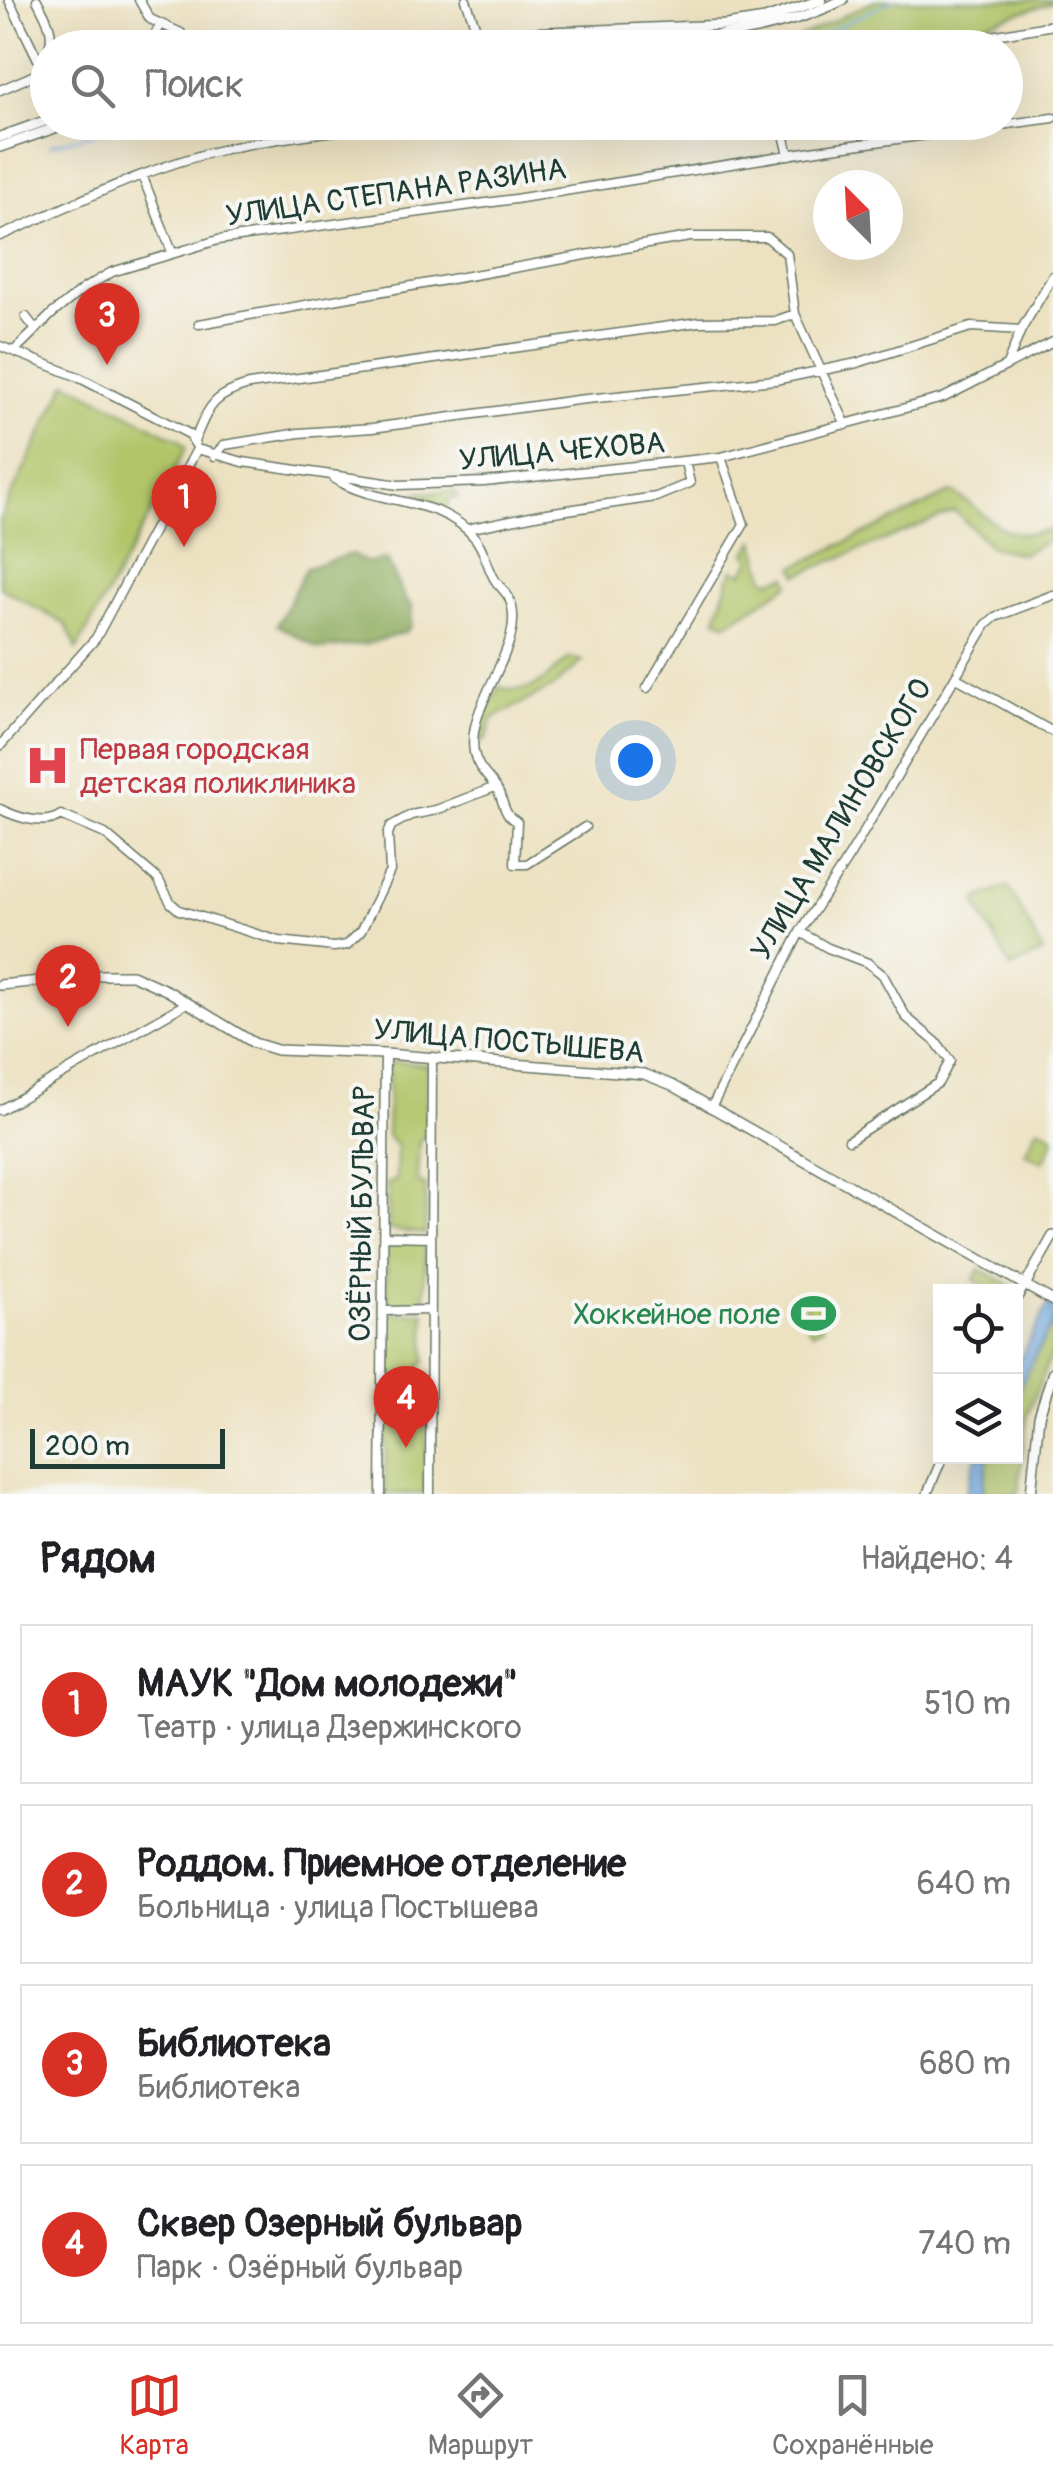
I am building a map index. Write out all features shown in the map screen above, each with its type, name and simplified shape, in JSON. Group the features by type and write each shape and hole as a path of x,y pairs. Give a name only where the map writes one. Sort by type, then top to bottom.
{"main road":[{"path":"588,30 726,25 784,14 821,0"},
{"path":"755,30 806,17 844,0"},
{"path":"0,137 30,126"},
{"path":"0,147 30,137"},
{"name":"УЛИЦА ПОСТЫШЕВА","path":"0,985 123,974 142,978 265,1047 632,1071 672,1085 1053,1301"},
{"path":"1025,1285 1053,1236"},
{"path":"1031,1494 1038,1416 1053,1372"}],"street":[{"path":"9,0 30,41"},
{"path":"37,0 51,30"},
{"path":"139,0 150,19 172,30"},
{"path":"466,0 477,30"},
{"path":"1023,30 1053,25"},
{"path":"158,30 160,26"},
{"path":"0,90 30,79"},
{"name":"УЛИЦА СТЕПАНА РАЗИНА","path":"1023,122 1053,118"},
{"path":"0,236 142,175 217,150 265,140"},
{"path":"786,140 789,156"},
{"name":"УЛИЦА СТЕПАНА РАЗИНА","path":"14,351 83,289 112,272 172,252 268,231 514,200 900,140"},
{"path":"142,175 172,252"},
{"path":"199,324 690,238 768,237 787,254 795,314 846,424"},
{"path":"1007,365 1053,276"},
{"path":"0,746 96,638 195,445 206,410 227,394 249,386 699,322 774,321 795,314"},
{"path":"26,317 36,330"},
{"path":"214,456 224,445 299,433 372,428 577,400 775,380 891,353 970,327 1022,330"},
{"path":"684,462 721,457 944,398 1053,342"},
{"name":"УЛИЦА ЧЕХОВА","path":"0,346 76,376 188,434 195,445 214,456 399,485 453,484 684,462 690,483 656,497 466,529"},
{"path":"647,688 744,524 721,457"},
{"path":"334,477 336,482 425,506 466,529 477,540 494,578 510,600 512,624 498,676 478,709 473,740 481,772 495,787 505,812 517,822 514,864 527,864 586,827"},
{"name":"УЛИЦА МАЛИНОВСКОГО","path":"710,1108 800,932 990,621 1053,596"},
{"path":"955,677 1053,732"},
{"path":"0,809 44,820 61,815 91,826 158,879 171,902 193,916 279,941 334,947 346,945 361,931 390,871 391,826 495,787"},
{"path":"800,932 868,963 883,975 906,1017 936,1042 950,1061 938,1083 849,1140"},
{"path":"0,1110 186,1003"},
{"name":"ОЗЁРНЫЙ БУЛЬВАР","path":"381,1494 386,1054"},
{"path":"430,1494 432,1057"},
{"path":"384,1236 430,1237"},
{"path":"384,1311 430,1310"},
{"path":"927,1494 940,1464"}],"green space":[{"path":"876,0 1053,0 956,30 815,30"},
{"path":"67,382 179,440 186,448 77,649 66,625 0,587 0,518"},
{"path":"455,491 458,497 449,500 446,512 429,505 416,493"},
{"path":"952,492 1008,531 1035,533 1053,529 1053,538 1022,554 991,547 955,511 798,575 794,567"},
{"path":"755,541 765,578 770,581 787,576 790,584 727,624 716,619 730,576 733,570 743,573 751,560 746,553"},
{"path":"351,554 368,563 387,559 412,606 411,625 406,632 367,644 319,649 277,625 306,568"},
{"path":"569,658 583,661 553,687 492,719 486,740 478,743 482,721 499,687 530,688"},
{"path":"1008,886 1043,952 1011,968 977,906 978,899"},
{"path":"394,1061 427,1065 426,1135 419,1141 417,1181 426,1186 425,1234 389,1230 387,1184 396,1180 397,1146 387,1136 389,1064"},
{"path":"1038,1127 1053,1135 1043,1162 1025,1153"},
{"path":"395,1239 425,1242 425,1301 420,1307 393,1306 387,1302 387,1245"},
{"path":"980,1269 1007,1284 982,1284 974,1280"},
{"name":"Хоккейное поле","path":"814,1295 822,1327 813,1332 809,1329 804,1300"},
{"path":"425,1313 426,1362 420,1366 419,1396 426,1402 426,1494 385,1494 387,1314"},
{"path":"1053,1322 1053,1350 1027,1415 1023,1450 1023,1380"},
{"path":"987,1464 1021,1464 1018,1494 983,1494"}],"water":[{"path":"1053,1295 1053,1322 1023,1380 1023,1353"},
{"path":"974,1464 987,1464 983,1494 966,1494"}],"waterway":[{"path":"831,30 893,0"},
{"path":"50,145 68,140"}],"place":[{"name":"Библиотека","path":"107,365"},
{"name":"МАУК \"Дом молодежи\"","path":"184,547"},
{"name":"Первая городская детская поликлиника","path":"47,766"},
{"name":"Роддом. Приемное отделение","path":"68,1027"},
{"name":"Хоккейное поле","path":"813,1314"},
{"name":"Сквер Озерный бульвар","path":"406,1448"}]}
